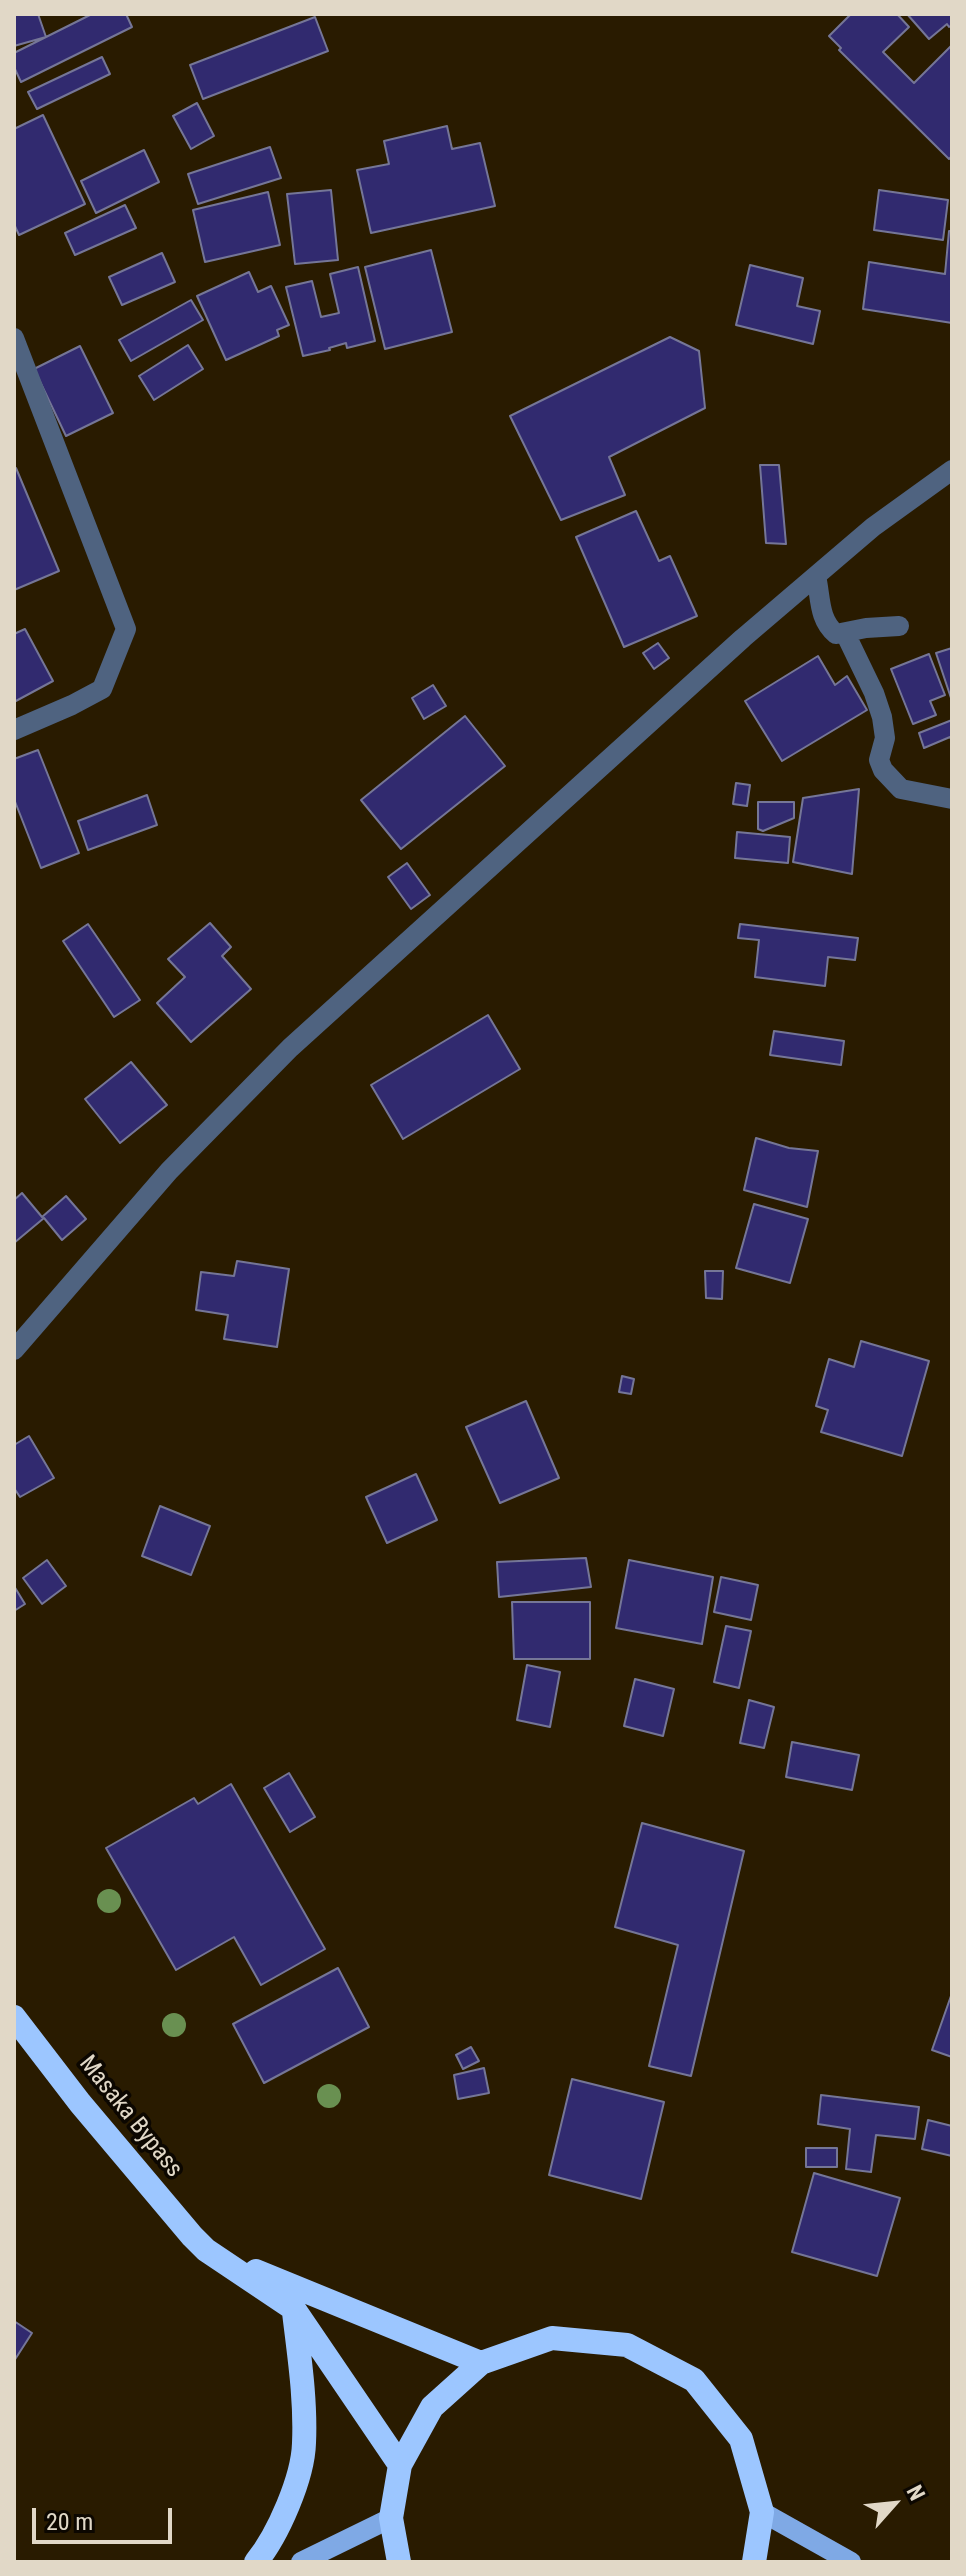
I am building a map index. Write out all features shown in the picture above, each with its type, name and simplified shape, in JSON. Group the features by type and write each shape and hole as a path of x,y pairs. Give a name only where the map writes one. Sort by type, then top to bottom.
{"highway":[{"name":"Masaka Bypass","path":"14,2017 80,2103 206,2250 294,2309 400,2465"},
{"name":"Masaka Bypass","path":"206,2250 481,2363"},
{"path":"256,2562 267,2548 290,2501 304,2445 302,2384 294,2309"},
{"path":"399,2562 391,2518 400,2465 432,2407 481,2363 552,2338 627,2345 694,2380 741,2439 762,2512 754,2562"}],"main road":[{"path":"762,2512 851,2562"},
{"path":"301,2562 391,2518"}],"street":[{"path":"14,338 126,629 102,689 14,730"},
{"path":"14,1350 169,1171 290,1048 732,649 873,527 952,470"},
{"path":"816,576 822,599 822,617 836,634 899,626"},
{"path":"845,633 882,717 885,738 879,760 883,770 901,789 952,799"}],"building":[{"path":"14,14 38,14 46,37 14,46"},
{"path":"92,14 126,14 132,27 21,82 14,67 14,53"},
{"path":"851,14 897,14 909,27 883,52 914,83 952,45 952,156 949,159 839,50 841,48 829,36"},
{"path":"907,14 952,14 952,25 949,27 947,24 929,39"},
{"path":"315,17 328,51 203,99 190,65"},
{"path":"102,57 110,74 37,109 28,92"},
{"path":"197,103 214,136 191,149 173,116"},
{"path":"43,115 85,204 19,235 14,224 14,129"},
{"path":"447,126 452,149 480,143 495,206 371,233 357,170 389,164 384,141"},
{"path":"270,147 281,178 198,204 188,174"},
{"path":"144,150 159,182 96,213 81,181"},
{"path":"331,190 338,260 295,264 287,194"},
{"path":"879,190 948,200 943,240 874,230"},
{"path":"268,192 280,245 205,262 193,210"},
{"path":"125,205 136,228 75,255 65,233"},
{"path":"949,231 952,231 952,323 863,309 869,262 945,274"},
{"path":"431,250 452,332 385,349 365,267"},
{"path":"162,253 175,282 122,305 109,277"},
{"path":"750,265 803,278 797,306 820,311 813,344 736,325"},
{"path":"358,267 375,341 347,348 346,343 303,356 286,287 312,281 321,317 339,313 330,274"},
{"path":"249,272 258,292 271,286 289,325 277,330 279,336 226,360 197,296"},
{"path":"191,300 203,320 131,361 119,340"},
{"path":"670,337 699,351 705,408 609,457 625,495 561,520 510,416"},
{"path":"188,345 203,369 154,400 139,376"},
{"path":"80,346 113,413 66,436 34,369"},
{"path":"760,465 779,465 786,544 766,543"},
{"path":"14,469 59,571 14,590"},
{"path":"636,511 659,561 670,556 697,616 624,647 576,537"},
{"path":"25,629 53,681 14,702 14,634"},
{"path":"658,643 669,658 654,669 643,653"},
{"path":"952,648 952,701 936,653"},
{"path":"929,654 945,695 930,701 936,715 913,724 891,669"},
{"path":"818,656 835,685 847,676 867,710 782,761 745,701"},
{"path":"433,685 446,706 424,719 412,698"},
{"path":"465,716 505,766 401,849 361,800"},
{"path":"952,720 952,741 950,737 924,748 919,733"},
{"path":"38,750 79,853 41,868 14,799 14,759"},
{"path":"736,783 750,785 747,806 733,804"},
{"path":"859,789 852,874 793,862 803,798"},
{"path":"147,795 157,825 88,850 78,821"},
{"path":"758,802 794,802 794,818 763,831 758,829"},
{"path":"737,832 790,837 788,863 735,858"},
{"path":"407,863 430,895 411,909 388,877"},
{"path":"210,923 231,947 222,956 251,989 191,1042 157,1003 185,977 168,959"},
{"path":"88,924 140,1000 114,1017 63,941"},
{"path":"740,924 858,938 855,960 828,957 825,986 755,977 759,940 738,938"},
{"path":"488,1015 520,1069 403,1139 371,1085"},
{"path":"774,1031 844,1041 841,1065 770,1055"},
{"path":"131,1062 167,1105 120,1143 85,1099"},
{"path":"756,1138 789,1148 818,1151 807,1207 744,1190"},
{"path":"22,1193 42,1217 66,1196 86,1219 62,1240 44,1218 14,1243 14,1200"},
{"path":"754,1204 808,1219 790,1283 736,1268"},
{"path":"237,1261 289,1269 277,1347 224,1339 228,1315 196,1310 201,1272 234,1276"},
{"path":"705,1271 723,1271 722,1299 706,1298"},
{"path":"861,1341 929,1361 902,1456 821,1432 828,1410 816,1406 829,1359 854,1367"},
{"path":"622,1376 634,1379 631,1394 619,1392"},
{"path":"526,1401 559,1478 500,1503 466,1427"},
{"path":"29,1436 54,1478 20,1497 14,1488 14,1445"},
{"path":"416,1474 437,1520 387,1543 366,1497"},
{"path":"160,1506 210,1526 191,1575 142,1556"},
{"path":"586,1558 591,1587 499,1597 497,1562"},
{"path":"47,1560 66,1586 42,1604 23,1578"},
{"path":"629,1560 713,1577 702,1644 616,1628"},
{"path":"721,1577 758,1585 751,1620 714,1612"},
{"path":"14,1586 25,1604 14,1611"},
{"path":"512,1602 590,1602 590,1659 514,1659"},
{"path":"726,1626 751,1631 739,1688 714,1682"},
{"path":"527,1665 560,1672 550,1727 517,1720"},
{"path":"635,1679 674,1689 663,1736 624,1726"},
{"path":"749,1700 774,1707 764,1748 740,1743"},
{"path":"792,1742 859,1755 852,1790 786,1777"},
{"path":"289,1773 315,1817 290,1832 264,1788"},
{"path":"231,1784 325,1949 261,1985 234,1937 176,1970 106,1848 194,1798 198,1804"},
{"path":"642,1823 744,1851 691,2076 649,2066 678,1945 615,1927"},
{"path":"338,1968 369,2027 264,2083 233,2024"},
{"path":"952,1993 952,2057 932,2050"},
{"path":"471,2047 479,2061 463,2069 456,2055"},
{"path":"484,2068 489,2093 458,2099 454,2075"},
{"path":"572,2079 664,2102 641,2199 549,2175"},
{"path":"821,2095 919,2107 915,2139 876,2135 871,2172 846,2169 850,2129 818,2124"},
{"path":"928,2120 952,2126 952,2156 922,2149"},
{"path":"806,2148 837,2148 837,2167 806,2167"},
{"path":"814,2173 900,2198 877,2276 792,2252"},
{"path":"14,2321 32,2333 14,2361"}]}
